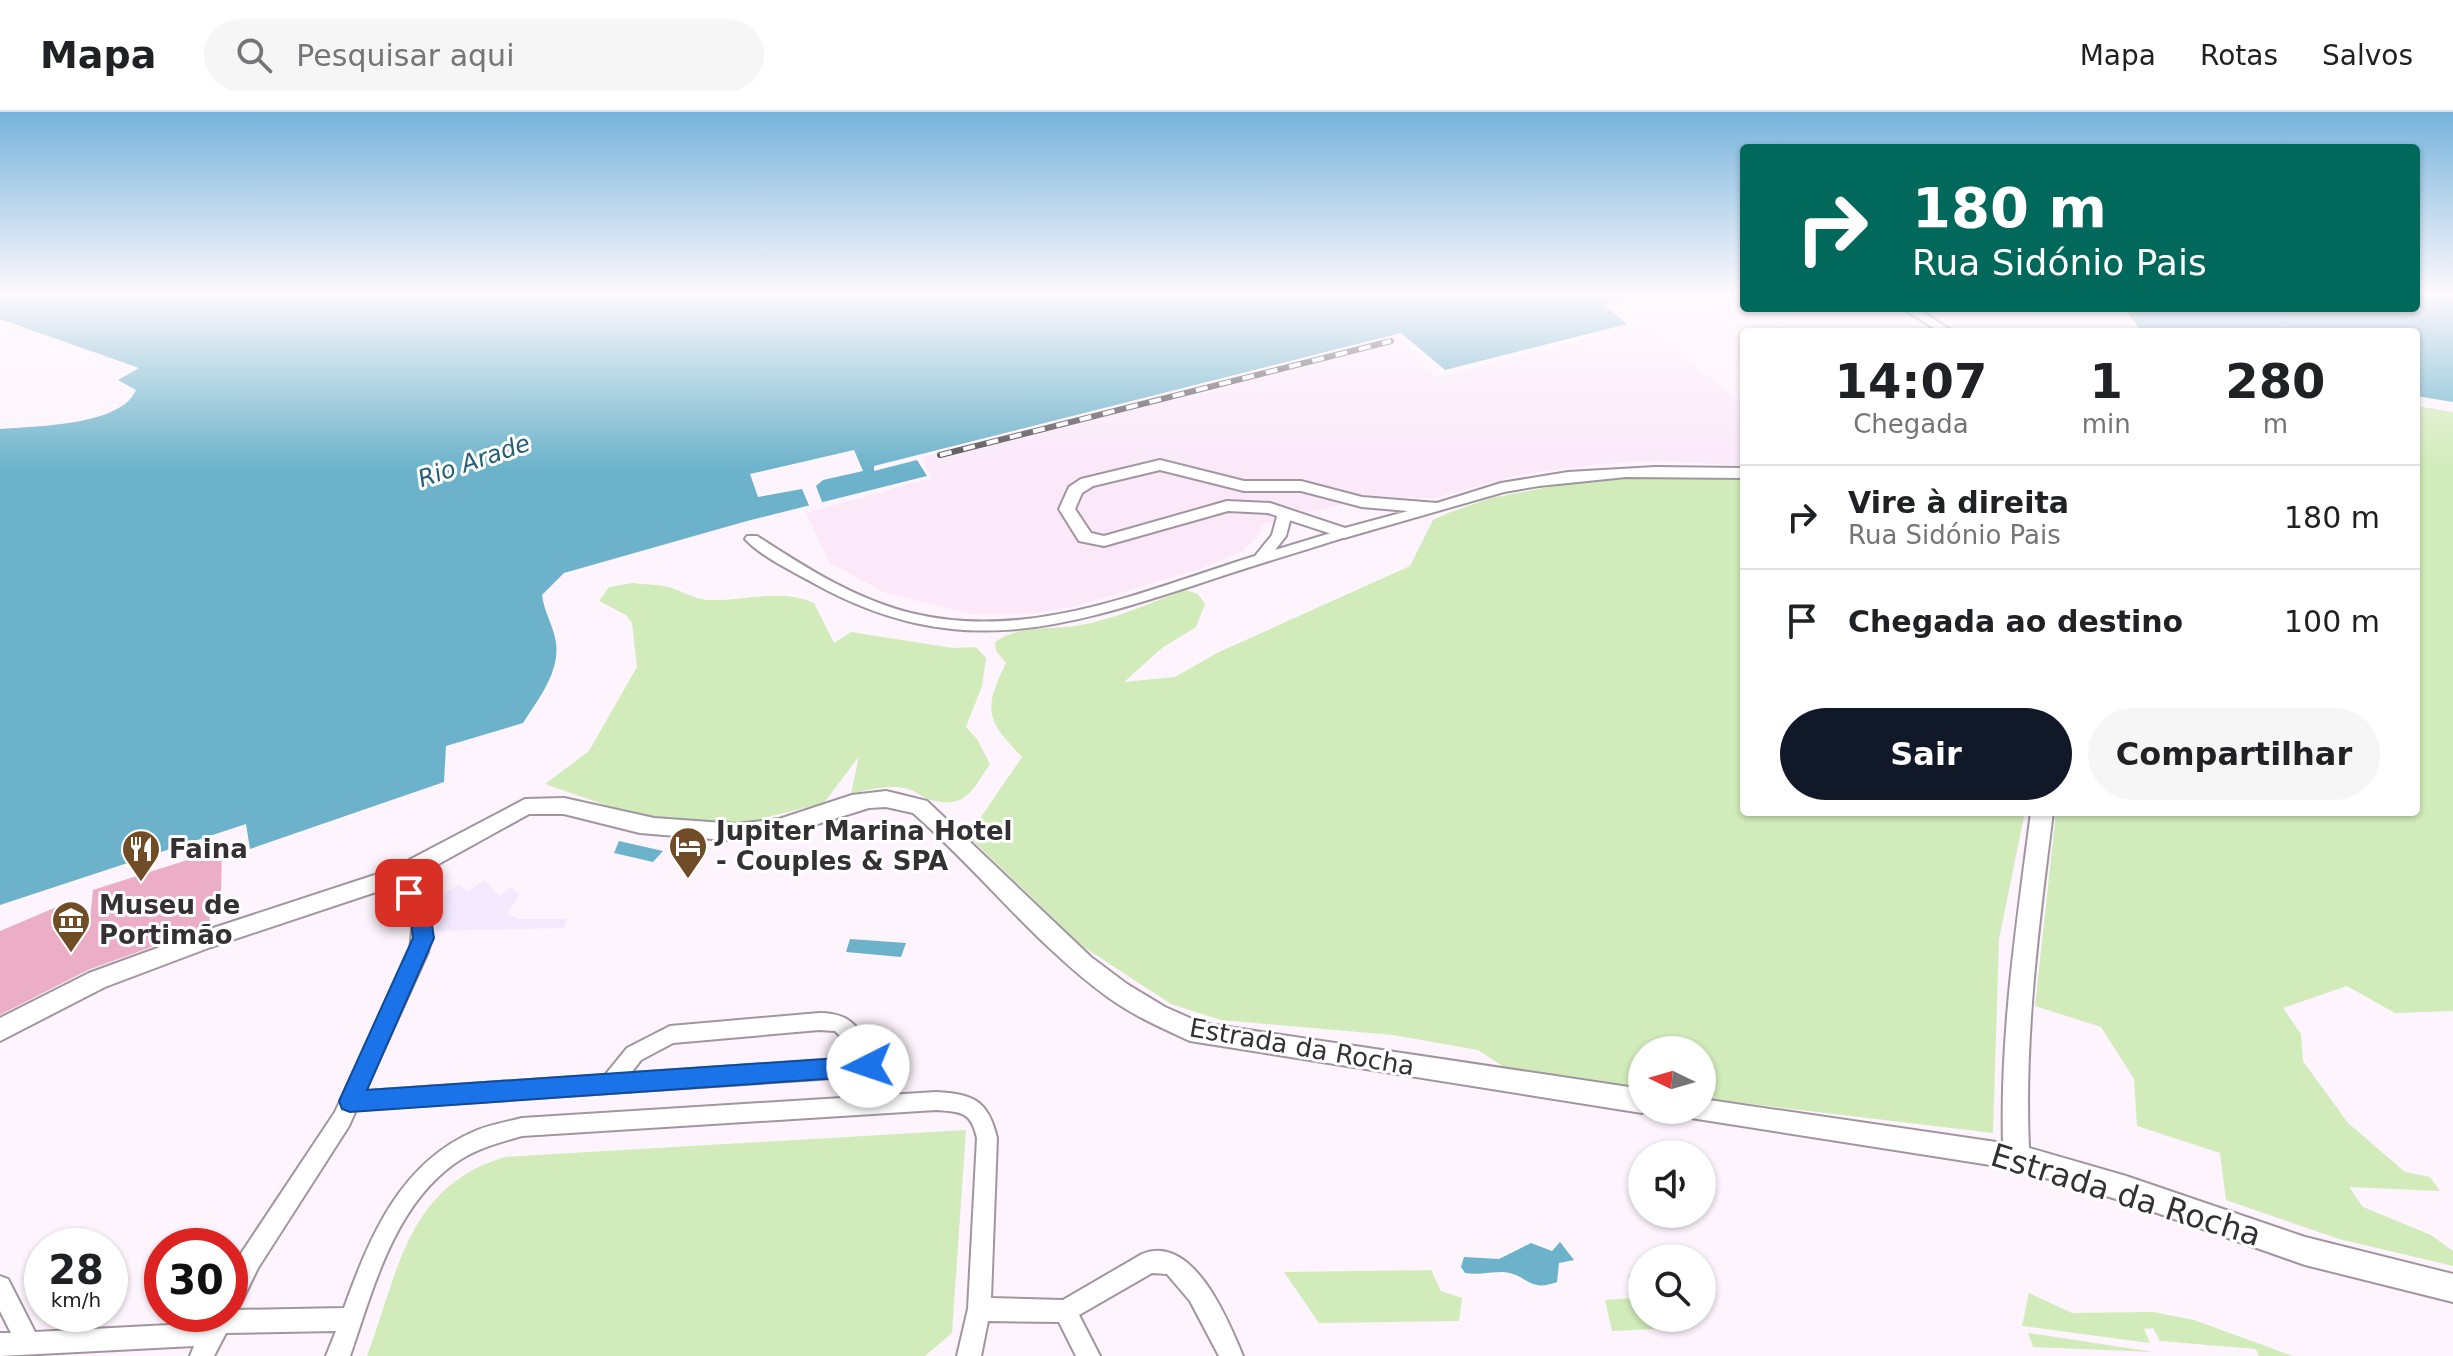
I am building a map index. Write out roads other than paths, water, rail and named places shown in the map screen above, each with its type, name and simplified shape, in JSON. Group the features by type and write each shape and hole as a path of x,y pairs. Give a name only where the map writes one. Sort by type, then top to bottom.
{"street":[{"path":"1344,533 1285,513 1254,506 1227,506 1104,541 1085,537 1067,509 1075,490 1087,482 1160,465 1244,486 1301,486 1400,507 1438,508"},
{"path":"752,539 786,561 874,603 915,619 974,627 1060,621 1344,533 1506,487 1591,473 1668,470 1740,473"},
{"path":"1339,496 1346,514 1344,533"},
{"path":"1259,560 1279,536 1285,513"},
{"name":"Estrada da Rocha","path":"0,1030 97,980 204,940 398,876 513,813 541,804 579,809 632,823 733,832 784,826 872,798 898,799 920,807 939,822 1037,923 1109,987 1170,1023 1199,1033 1628,1099"},
{"path":"2016,1157 2014,1094 2021,981 2042,816"},
{"path":"248,1264 299,1190 350,1101 424,938 420,911 398,876"},
{"path":"610,1084 634,1054 670,1035 813,1022 833,1021 850,1031 853,1038 850,1047 834,1069"},
{"path":"350,1101 868,1066"},
{"path":"338,1356 394,1213 413,1185 436,1163 464,1144 495,1132 936,1101 972,1107 984,1119 987,1138 979,1309 969,1356"},
{"name":"Estrada da Rocha","path":"1716,1112 2016,1157 2126,1189 2305,1251 2453,1288"},
{"path":"979,1309 1065,1311 1150,1262 1163,1261 1175,1265 1191,1284 1231,1356"},
{"path":"0,1287 24,1350"},
{"path":"1065,1311 1088,1356"},
{"path":"248,1318 352,1319"},
{"path":"0,1345 24,1350 144,1331"},
{"path":"202,1356 215,1332"}],"water":[{"name":"Rio Arade","path":"99,354 1318,354 874,466 874,471 917,460 927,476 747,521 564,573 542,595 555,637 556,654 551,675 541,695 523,723 446,746 444,782 250,849 246,824 0,905 0,429 76,422 113,411 127,402 136,390 118,380 139,368"},
{"path":"1426,354 1508,354 1445,370"},
{"path":"2420,354 2453,354 2453,402 2420,397"},
{"path":"619,841 663,851 653,862 614,853"},
{"path":"850,939 906,943 901,957 846,952"},
{"path":"1560,1242 1574,1260 1559,1263 1557,1282 1547,1285 1534,1284 1511,1273 1465,1273 1461,1267 1464,1257 1499,1259 1531,1243 1552,1251"}],"railway":[{"path":"940,455 1339,354"}],"place":[{"name":"Jupiter Marina Hotel - Couples & SPA","path":"688,880"},
{"name":"Faina","path":"141,883"},
{"name":"Museu de Portimão","path":"71,954"}]}
